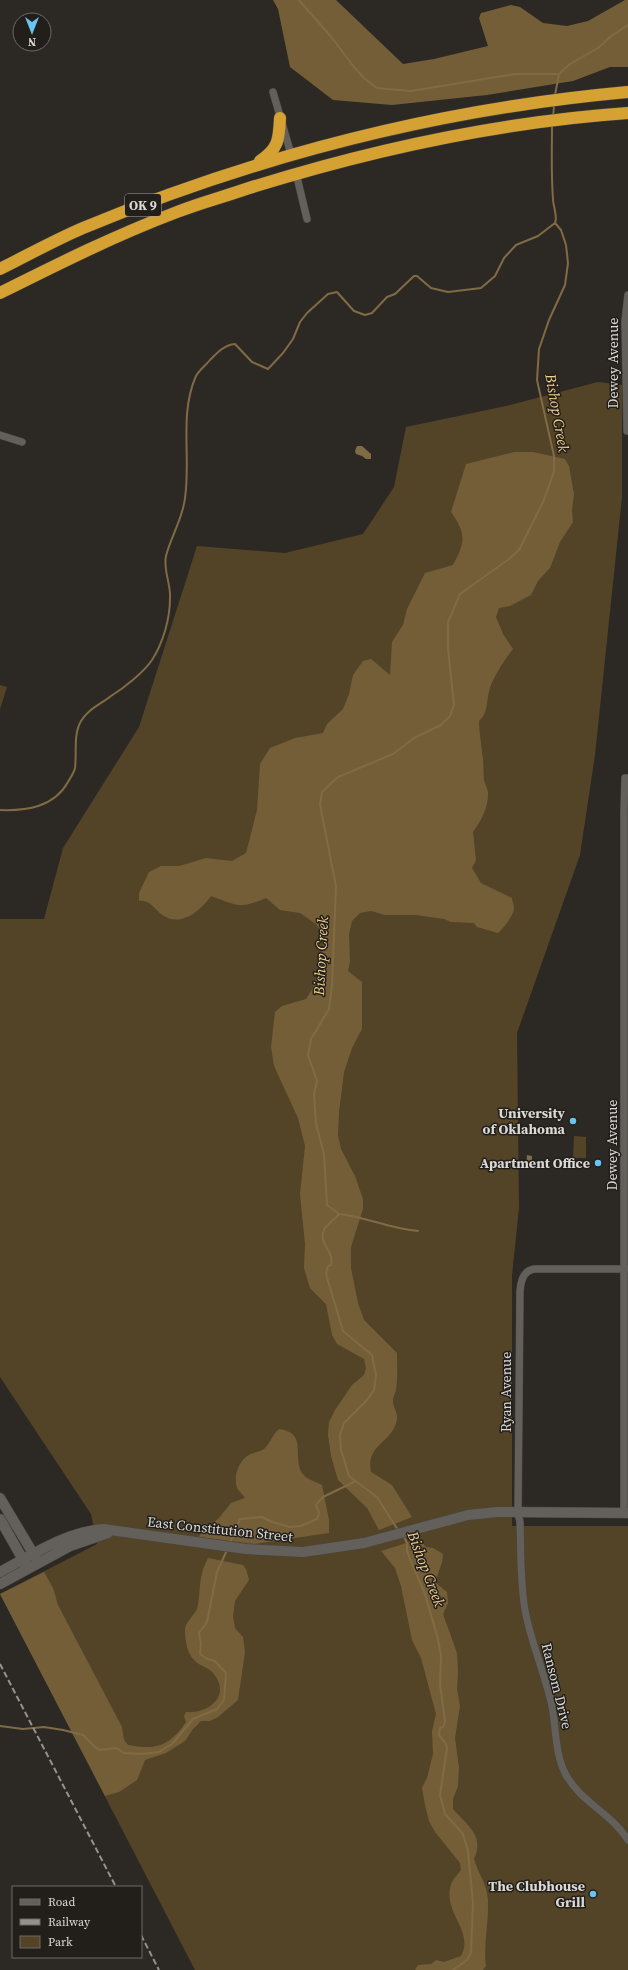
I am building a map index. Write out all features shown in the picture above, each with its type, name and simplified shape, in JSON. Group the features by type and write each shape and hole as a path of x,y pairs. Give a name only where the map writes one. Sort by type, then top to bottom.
{"highway":[{"name":"OK 9","path":"0,269 82,229 213,178 291,154 377,131 453,115 574,97 628,92"},
{"name":"OK 9","path":"0,293 97,245 178,211 296,173 390,149 519,124 628,113"},
{"path":"255,165 270,154 276,146 280,118"}],"main road":[{"path":"0,1498 36,1559"},
{"name":"East Constitution Street","path":"0,1572 23,1560 36,1559 90,1538 115,1532 263,1551 303,1552 336,1548 377,1540 468,1515 497,1512 626,1513"},
{"path":"0,1520 28,1569"},
{"name":"East Constitution Street","path":"0,1584 28,1569 36,1559"}],"street":[{"path":"273,92 291,154"},
{"path":"296,173 307,219"},
{"name":"Dewey Avenue","path":"627,432 625,321 628,295"},
{"path":"0,435 22,442"},
{"name":"Dewey Avenue","path":"626,778 624,811 627,1026 626,1513"},
{"name":"Ryan Avenue","path":"518,1513 520,1291 526,1273 534,1269 626,1269"},
{"name":"Ransom Drive","path":"518,1513 520,1522 522,1588 525,1611 546,1683 562,1764 575,1788 589,1802 615,1823 628,1840"}],"green space":[{"path":"598,382 622,385 622,497 595,755 580,855 517,1033 519,1208 512,1275 512,1526 628,1526 628,1970 195,1970 0,1594 97,1544 91,1514 0,1377 0,919 44,919 63,848 139,727 197,546 285,553 363,534 394,487 406,427 506,406"},
{"path":"0,685 7,687 0,709"},
{"path":"574,1136 586,1137 586,1158 573,1158"}],"shaded area":[{"path":"273,0 336,0 403,64 434,59 488,46 479,18 481,13 511,5 520,7 543,23 567,26 588,21 625,0 628,0 628,67 610,67 573,81 487,95 392,105 333,100 290,67 278,9"},
{"path":"357,446 362,446 371,454 371,459 366,459 356,454 355,451"},
{"path":"514,452 533,452 565,459 569,466 574,494 572,510 573,522 560,542 550,568 538,581 531,595 510,606 499,608 496,617 503,634 513,649 494,678 489,692 486,710 479,721 484,780 488,797 484,813 473,832 476,860 472,868 481,883 512,898 514,911 508,922 498,933 477,927 474,923 451,922 444,919 416,915 385,915 371,911 360,913 352,921 349,934 350,961 348,971 362,982 362,1029 352,1048 344,1072 338,1135 341,1149 355,1176 363,1199 363,1209 351,1247 351,1268 358,1303 364,1320 397,1353 397,1385 393,1402 397,1414 397,1422 391,1432 374,1451 370,1464 371,1472 392,1485 412,1517 379,1530 367,1508 338,1480 331,1456 328,1435 329,1422 335,1410 352,1385 364,1375 366,1368 364,1359 337,1344 332,1335 326,1304 310,1288 304,1268 305,1244 300,1194 305,1146 298,1118 274,1066 271,1047 275,1012 282,1006 306,999 313,988 320,965 323,946 321,931 316,924 300,913 280,910 266,898 250,904 238,905 211,896 202,907 190,915 184,918 171,919 161,914 147,902 139,901 139,893 149,872 161,866 179,866 206,858 232,861 246,853 257,810 260,764 270,748 295,738 323,733 327,724 343,709 349,694 353,675 363,661 371,659 390,675 392,642 403,625 407,609 425,573 453,565 460,550 462,543 462,532 451,512 466,464"},
{"path":"527,1155 532,1156 532,1168 526,1166"},
{"path":"279,1429 288,1431 294,1435 298,1447 298,1461 303,1474 309,1479 322,1485 329,1520 329,1533 254,1544 199,1537 201,1533 219,1518 231,1503 245,1498 237,1488 236,1483 236,1474 240,1464 245,1457 264,1449"},
{"path":"419,1539 426,1547 433,1548 443,1554 436,1583 447,1592 448,1603 443,1614 457,1653 457,1689 460,1706 455,1738 459,1767 458,1786 453,1799 453,1809 469,1826 476,1837 477,1851 474,1859 487,1894 488,1909 485,1950 486,1966 483,1970 415,1970 418,1965 431,1964 436,1960 444,1962 461,1956 464,1947 464,1938 450,1902 452,1882 461,1870 460,1863 435,1832 429,1821 422,1788 427,1778 433,1754 432,1731 436,1714 421,1658 412,1640 401,1586 395,1568 381,1551"},
{"path":"208,1558 243,1565 246,1569 249,1580 235,1601 233,1616 235,1628 243,1637 245,1652 238,1700 218,1717 210,1721 201,1721 193,1729 185,1741 166,1753 145,1760 137,1780 119,1792 105,1796 0,1594 44,1572 53,1588 58,1605 122,1727 124,1740 128,1745 154,1747 168,1742 174,1737 186,1722 184,1716 186,1712 203,1710 215,1702 219,1696 220,1689 218,1681 211,1671 197,1663 192,1658 187,1647 185,1634 185,1627 197,1609 201,1575"}],"waterway":[{"path":"299,0 333,39 354,67 364,78 377,88 411,91 515,74 559,74"},
{"name":"Bishop Creek","path":"555,95 559,74 570,64 598,48 610,37 628,25"},
{"name":"Bishop Creek","path":"553,117 554,106"},
{"name":"Bishop Creek","path":"552,125 552,180 553,202 556,218 555,223"},
{"path":"0,810 20,810 39,806 55,797 62,790 73,774 76,762 76,738 81,721 91,710 122,689 139,675 156,653 163,638 170,606 170,593 165,561 182,513 185,498 188,405 196,376 215,355 227,346 235,344 252,362 268,369 283,353 293,339 300,322 307,313 328,294 337,292 354,311 365,315 372,313 387,297 395,294 414,276 417,276 431,288 448,292 481,288 495,276 504,258 516,245 538,236 555,223"},
{"name":"Bishop Creek","path":"398,1530 377,1497 349,1476 341,1450 340,1435 344,1423 367,1400 374,1390 376,1375 372,1355 343,1331 326,1274 328,1266 331,1265 332,1260 324,1242 323,1233 325,1228 339,1214 327,1205 324,1154 316,1124 314,1094 317,1081 308,1055 311,1039 329,1009 332,985 336,886 320,805 322,792 338,777 393,754 414,738 441,725 450,716 454,705 448,649 448,622 460,594 509,559 519,550 544,500 554,471 554,456 537,380 539,349 549,320 565,285 568,263 566,245 561,230 555,223"},
{"path":"339,1214 398,1228 418,1231"},
{"path":"230,1543 240,1519 262,1517 272,1522 290,1527 301,1526 317,1519 319,1513 316,1505 323,1497 354,1482"},
{"name":"Bishop Creek","path":"403,1535 407,1543 407,1551 425,1594 438,1639 441,1656 440,1684 445,1722 443,1727 440,1728 439,1735 446,1744 447,1748 440,1795 445,1814 463,1834 468,1851 473,1903 471,1953 467,1960 453,1970"},
{"path":"0,1726 23,1729 44,1727 63,1730 83,1735 100,1750 116,1748 124,1753 142,1754 159,1752 172,1744 193,1719 217,1709 224,1700 226,1673 215,1661 207,1659 200,1654 201,1644 199,1633 207,1622 217,1572 227,1550"}],"railway":[{"path":"0,1664 115,1886"},
{"path":"142,1937 159,1970"}],"place":[{"name":"University of Oklahoma","path":"573,1121"},
{"name":"Apartment Office","path":"598,1163"},
{"name":"The Clubhouse Grill","path":"593,1894"}]}
